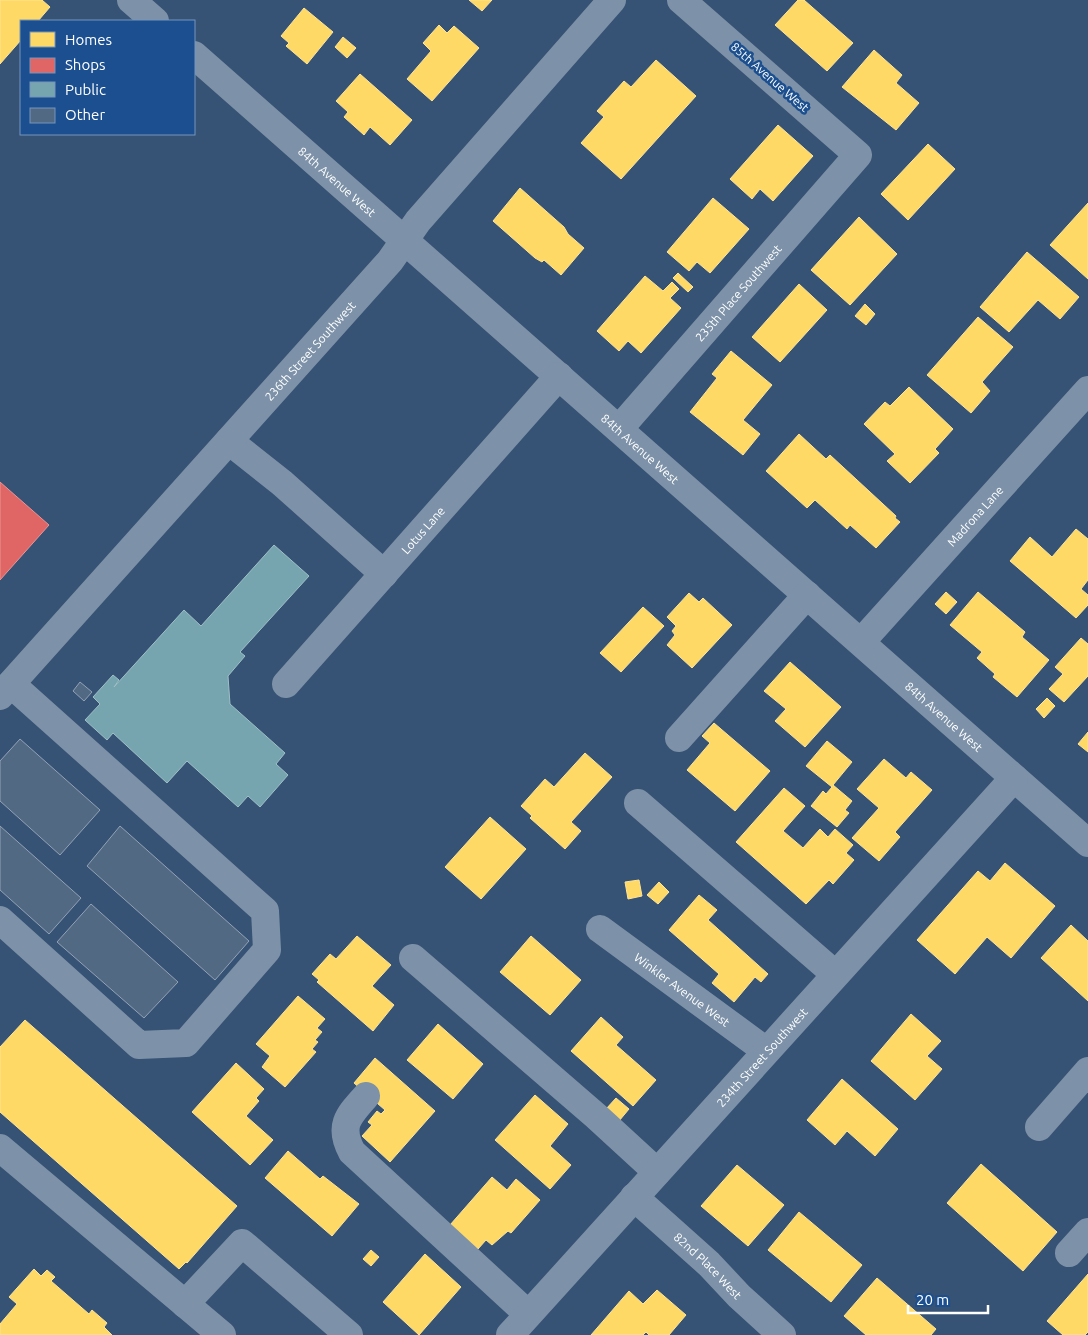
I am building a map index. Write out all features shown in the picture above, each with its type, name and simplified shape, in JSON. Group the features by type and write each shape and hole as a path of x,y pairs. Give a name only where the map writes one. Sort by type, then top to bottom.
{"street":[{"path":"131,0 154,20"},
{"name":"236th Street Southwest","path":"5,690 390,261 418,221 612,0"},
{"name":"85th Avenue West","path":"681,0 858,155"},
{"name":"84th Avenue West","path":"195,56 1088,843"},
{"name":"235th Place Southwest","path":"619,430 858,155"},
{"name":"Lotus Lane","path":"286,684 559,376"},
{"name":"Madrona Lane","path":"861,642 1088,390"},
{"path":"229,441 282,483 384,574"},
{"path":"679,738 807,595"},
{"path":"0,920 139,1045 186,1044 267,950 265,912 5,690"},
{"name":"234th Street Southwest","path":"510,1335 765,1050 1014,778"},
{"path":"638,803 835,974"},
{"name":"Winkler Avenue West","path":"600,929 765,1050"},
{"path":"413,958 596,1116 657,1172"},
{"path":"1039,1127 1088,1071"},
{"path":"366,1096 345,1123 346,1142 352,1152 528,1314"},
{"path":"0,1148 222,1335"},
{"name":"82nd Place West","path":"634,1197 710,1264 739,1296 782,1335"},
{"path":"1069,1254 1088,1232"},
{"path":"185,1304 242,1243 349,1335"}],"building: Homes":[{"path":"0,0 42,0 50,7 39,20 20,20 20,41 0,64"},
{"path":"469,0 492,0 482,11"},
{"path":"798,0 804,0 853,43 827,71 775,25"},
{"path":"304,8 333,32 307,64 286,46 289,43 281,36"},
{"path":"439,25 447,33 454,26 479,48 432,101 407,79 431,51 423,43"},
{"path":"343,37 356,48 347,58 335,47"},
{"path":"874,50 902,75 896,83 919,103 896,130 842,87"},
{"path":"656,60 696,96 621,179 581,143 604,117 597,111 624,81 631,87"},
{"path":"360,74 412,120 390,145 370,127 364,135 344,117 348,112 336,101"},
{"path":"778,125 813,156 773,201 760,189 752,199 730,179"},
{"path":"928,144 955,169 908,220 881,194"},
{"path":"520,188 564,227 568,234 584,248 561,275 544,260 542,262 535,258 493,221"},
{"path":"713,198 749,229 710,273 697,262 689,271 667,252"},
{"path":"1088,203 1088,279 1050,245"},
{"path":"859,217 897,254 850,305 811,270"},
{"path":"1027,252 1079,297 1060,319 1038,300 1009,332 980,307"},
{"path":"678,273 693,287 688,292 673,278"},
{"path":"645,276 663,291 672,282 679,289 670,298 681,308 641,353 628,341 619,351 597,331"},
{"path":"799,284 827,310 780,362 752,337"},
{"path":"865,304 875,314 866,325 855,316"},
{"path":"978,317 1013,347 982,382 990,391 971,413 927,375"},
{"path":"731,351 772,385 743,420 760,434 743,455 690,412 717,378 712,374"},
{"path":"909,387 953,429 935,449 939,453 910,483 887,461 895,454 864,424 885,402 890,406"},
{"path":"799,434 826,459 830,455 896,516 895,518 900,522 876,548 850,525 847,529 815,500 807,508 766,471"},
{"path":"1076,529 1088,539 1088,580 1081,589 1088,595 1088,605 1076,618 1010,561 1030,537 1052,557"},
{"path":"946,592 957,602 946,614 935,604"},
{"path":"978,592 1025,632 1022,637 1049,660 1017,697 993,677 995,674 977,658 982,652 950,625"},
{"path":"689,593 699,602 703,598 732,625 692,668 667,645 675,635 672,631 676,626 667,617"},
{"path":"643,607 664,626 621,672 600,653"},
{"path":"1081,638 1088,644 1088,676 1064,702 1049,689 1063,674 1055,667"},
{"path":"790,662 841,707 805,747 775,721 786,709 764,691"},
{"path":"1047,698 1055,706 1044,718 1036,709"},
{"path":"714,723 770,771 735,811 687,770 710,743 702,736"},
{"path":"1088,732 1088,752 1078,744"},
{"path":"827,741 852,762 833,785 852,801 845,810 849,813 837,827 811,806 823,791 826,794 832,787 806,766"},
{"path":"585,753 612,777 571,822 581,831 565,849 530,818 532,816 521,806 545,779 554,787"},
{"path":"884,759 906,778 911,772 932,790 895,832 900,837 879,861 852,838 879,808 857,789"},
{"path":"784,788 805,806 783,831 803,848 820,829 828,837 835,829 853,845 846,853 854,860 833,884 829,880 806,904 736,842"},
{"path":"490,817 526,849 481,899 445,867"},
{"path":"1005,863 1055,906 1011,958 987,937 955,974 917,940 978,871 990,881"},
{"path":"639,880 642,896 628,899 625,882"},
{"path":"659,882 669,892 658,904 647,895"},
{"path":"699,895 717,910 708,920 768,974 761,982 755,977 734,1002 712,983 719,974 669,930"},
{"path":"1071,925 1088,941 1088,1001 1041,958"},
{"path":"357,936 391,965 372,986 394,1005 373,1031 317,982 319,980 312,974 330,954 336,959"},
{"path":"531,936 581,980 550,1015 500,972"},
{"path":"298,996 325,1019 317,1028 322,1032 315,1040 318,1042 312,1049 316,1052 285,1087 262,1067 270,1056 256,1044"},
{"path":"911,1014 941,1041 927,1056 942,1069 915,1100 871,1061"},
{"path":"601,1017 623,1037 616,1045 656,1080 633,1106 571,1051"},
{"path":"25,1020 237,1206 187,1263 179,1269 0,1112 0,1047"},
{"path":"438,1024 483,1064 453,1099 407,1060"},
{"path":"375,1058 435,1111 390,1162 362,1136 372,1125 368,1122 377,1111 381,1114 385,1110 354,1083"},
{"path":"236,1063 264,1089 256,1098 259,1101 246,1116 273,1140 250,1165 192,1112"},
{"path":"842,1079 898,1129 875,1156 847,1131 835,1145 807,1120"},
{"path":"535,1095 568,1124 550,1146 571,1165 550,1189 495,1140"},
{"path":"616,1098 629,1109 619,1121 606,1109"},
{"path":"288,1151 320,1179 323,1176 359,1204 332,1236 265,1178"},
{"path":"981,1164 1057,1232 1023,1271 947,1203"},
{"path":"737,1165 784,1205 748,1246 701,1206"},
{"path":"492,1177 507,1190 516,1179 540,1200 511,1233 508,1231 492,1245 486,1240 478,1249 450,1225"},
{"path":"799,1212 862,1265 831,1302 768,1250"},
{"path":"371,1250 379,1257 371,1266 363,1259"},
{"path":"425,1254 461,1287 419,1335 383,1302"},
{"path":"34,1269 41,1276 47,1270 55,1277 51,1281 89,1314 92,1310 107,1323 104,1327 112,1335 0,1335 0,1324 17,1304 9,1297"},
{"path":"1088,1274 1088,1332 1085,1335 1063,1335 1047,1321"},
{"path":"877,1278 936,1329 931,1335 866,1335 844,1316"},
{"path":"657,1290 686,1315 669,1335 649,1335 646,1332 643,1335 591,1335 629,1291 643,1304"}],"building: Shops":[{"path":"0,482 49,525 0,580"}],"building: Public":[{"path":"274,545 309,576 240,652 245,656 228,676 230,704 285,753 276,764 288,775 260,807 248,796 238,807 187,761 167,783 113,733 107,740 85,720 100,704 93,697 113,675 119,680 114,687 184,610 201,626"}],"building: Other":[{"path":"80,682 92,692 84,701 73,691"},
{"path":"20,739 100,810 60,855 0,801 0,761"},
{"path":"0,826 81,898 49,934 0,890"},
{"path":"120,826 249,941 215,980 87,866"},
{"path":"91,904 178,982 144,1018 57,942"}]}
